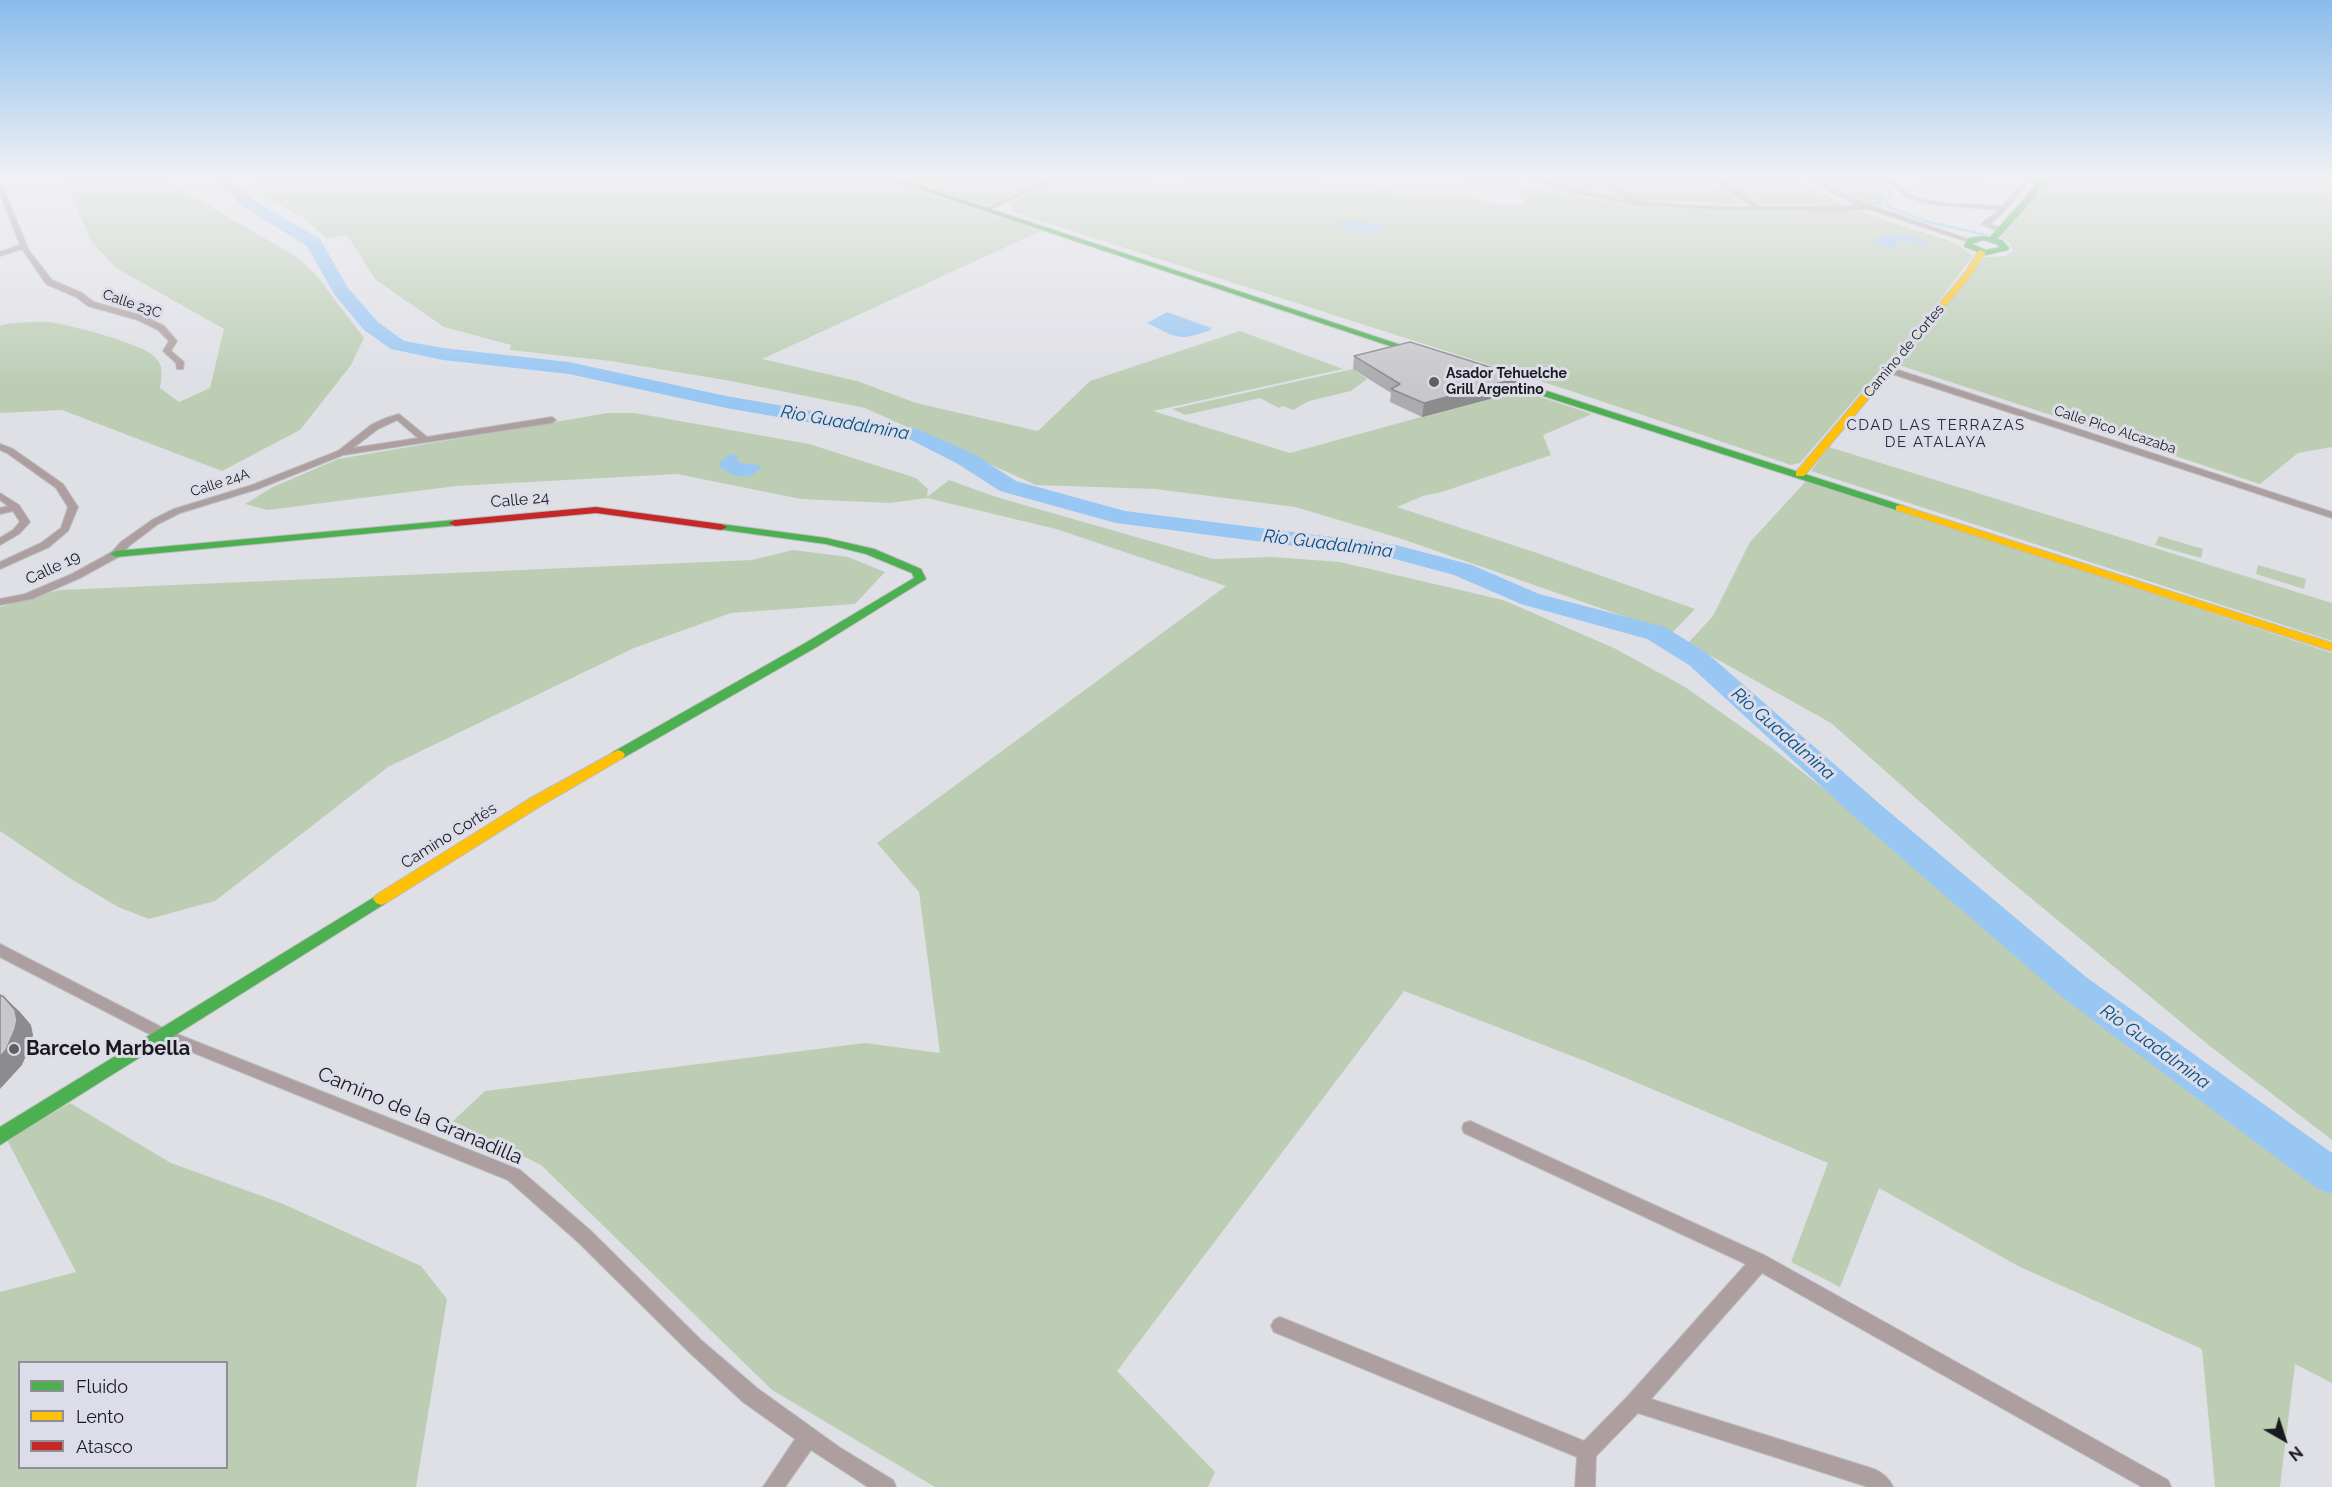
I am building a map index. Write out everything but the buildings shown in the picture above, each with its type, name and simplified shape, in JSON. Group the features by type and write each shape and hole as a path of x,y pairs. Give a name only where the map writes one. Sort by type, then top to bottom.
{"street":[{"path":"1086,244 1432,357"},
{"path":"1968,244 1982,252 1998,253 2005,248 2004,244"},
{"path":"0,254 24,246"},
{"name":"Calle 23C","path":"24,246 42,275 55,286 79,295 98,307 141,318 162,328 173,341 167,351 180,362 180,367"},
{"name":"Camino de Cortes","path":"1800,474 1967,275 1982,252"},
{"name":"Calle Pico Alcazaba","path":"1889,370 2332,515"},
{"path":"1489,375 2332,647"},
{"name":"Calle 24A","path":"116,554 148,527 177,511 255,487 341,453 356,443 376,422 399,417 425,440"},
{"name":"Calle 24A","path":"341,453 552,420"},
{"path":"0,460 5,449 60,486 73,507 65,529 45,545 0,566"},
{"path":"0,542 16,532 26,522 16,507 1,498"},
{"path":"0,511 16,507"},
{"name":"Calle 24","path":"116,554 596,510 826,541 870,551 911,568 920,575"},
{"name":"Calle 19","path":"0,602 28,597 47,590 116,554"},
{"name":"Camino Cortés","path":"0,1137 534,803 816,648 916,584 920,575"},
{"name":"Camino de la Granadilla","path":"0,950 162,1034 514,1175 584,1236 695,1346 750,1395 832,1454 886,1487"},
{"path":"1470,1128 1760,1262 2162,1487"},
{"path":"1585,1487 1587,1452 1635,1403 1760,1262"},
{"path":"1280,1326 1587,1452"},
{"path":"1635,1403 1874,1479 1883,1487"},
{"path":"772,1487 809,1436"}],"green space":[{"path":"94,244 275,244 298,258 316,275 364,338 351,365 300,430 222,471 62,410 0,413 0,326 6,324 49,322 105,335 136,346 158,360 162,371 160,388 179,402 210,388 224,329 116,268"},
{"path":"353,244 1012,244 762,359 857,381 916,403 1038,431 1090,381 1240,331 1343,369 1153,411 1290,453 1519,390 1592,414 1543,435 1551,455 1442,492 1423,496 1397,507 1537,553 1695,609 1672,633 1399,538 1295,507 1155,489 1036,485 865,408 731,381 611,361 510,350 511,345 444,327 376,280"},
{"path":"1114,244 1958,244 1973,256 1935,306 1800,463 1791,465 1577,393"},
{"path":"2010,244 2332,244 2332,447 2298,453 2260,484 1899,365 1985,257 2005,256 2013,251"},
{"path":"1353,369 1367,379 1351,391 1309,401 1293,410 1283,406 1279,408 1260,398 1185,415 1172,409"},
{"path":"608,413 635,413 809,444 916,478 928,489 927,497 949,480 996,497 1213,559 1273,557 1340,562 1503,600 1614,648 1685,687 1773,749 1901,849 2103,1015 2332,1188 2332,1383 2295,1364 2280,1487 2215,1487 2202,1349 2018,1266 1879,1188 1840,1287 1791,1262 1828,1163 1590,1063 1404,991 1117,1371 1215,1472 1208,1487 935,1487 772,1390 541,1165 453,1121 485,1091 865,1043 940,1053 919,892 877,843 1226,586 1056,529 927,498 890,503 801,499 677,474 456,486 268,510 245,504 273,487 338,459"},
{"path":"1829,447 2332,603 2332,641 1811,471"},
{"path":"1807,480 2332,653 2332,1140 2211,1047 1997,870 1831,723 1688,643 1713,616 1750,542"},
{"path":"2159,536 2203,549 2201,558 2155,545"},
{"path":"793,550 848,557 885,572 855,604 731,613 634,648 388,767 215,901 149,919 118,907 68,877 0,831 0,607 59,590 752,560"},
{"path":"2258,565 2306,579 2304,589 2256,574"},
{"path":"70,1103 171,1163 281,1203 421,1266 447,1299 416,1487 0,1487 0,1292 76,1272 7,1140"}],"water":[{"path":"1878,244 1896,244 1896,247"},
{"path":"1167,312 1211,328 1211,330 1178,337 1147,323"},
{"path":"731,454 738,457 738,461 742,463 762,466 751,475 734,475 718,465"}],"waterway":[{"name":"Rio Guadalmina","path":"315,244 340,290 371,326 398,345 443,354 569,368 726,402 917,435 966,459 1008,486 1124,518 1396,552 1463,570 1530,599 1656,633 1698,659 1870,813 2074,987 2332,1176"}],"traffic: fast":[{"path":"1091,244 1420,353"},
{"path":"1968,244 1986,253 2005,248 2001,244"},
{"path":"1497,378 1900,508"},
{"path":"116,554 455,523"},
{"path":"618,755 811,645 920,579 917,571 870,551 826,541 721,527"},
{"path":"0,1137 381,899"}],"traffic: slow":[{"path":"1800,474 1967,275 1982,252"},
{"path":"1900,508 2332,647"},
{"path":"381,899 534,803 618,755"}],"traffic: jam":[{"path":"455,523 596,510 721,527"}],"place":[{"name":"Asador Tehuelche Grill Argentino","path":"1434,382"},
{"name":"Barcelo Marbella","path":"14,1049"}],"district":[{"name":"CDAD LAS TERRAZAS DE ATALAYA","path":"1936,434"}]}
